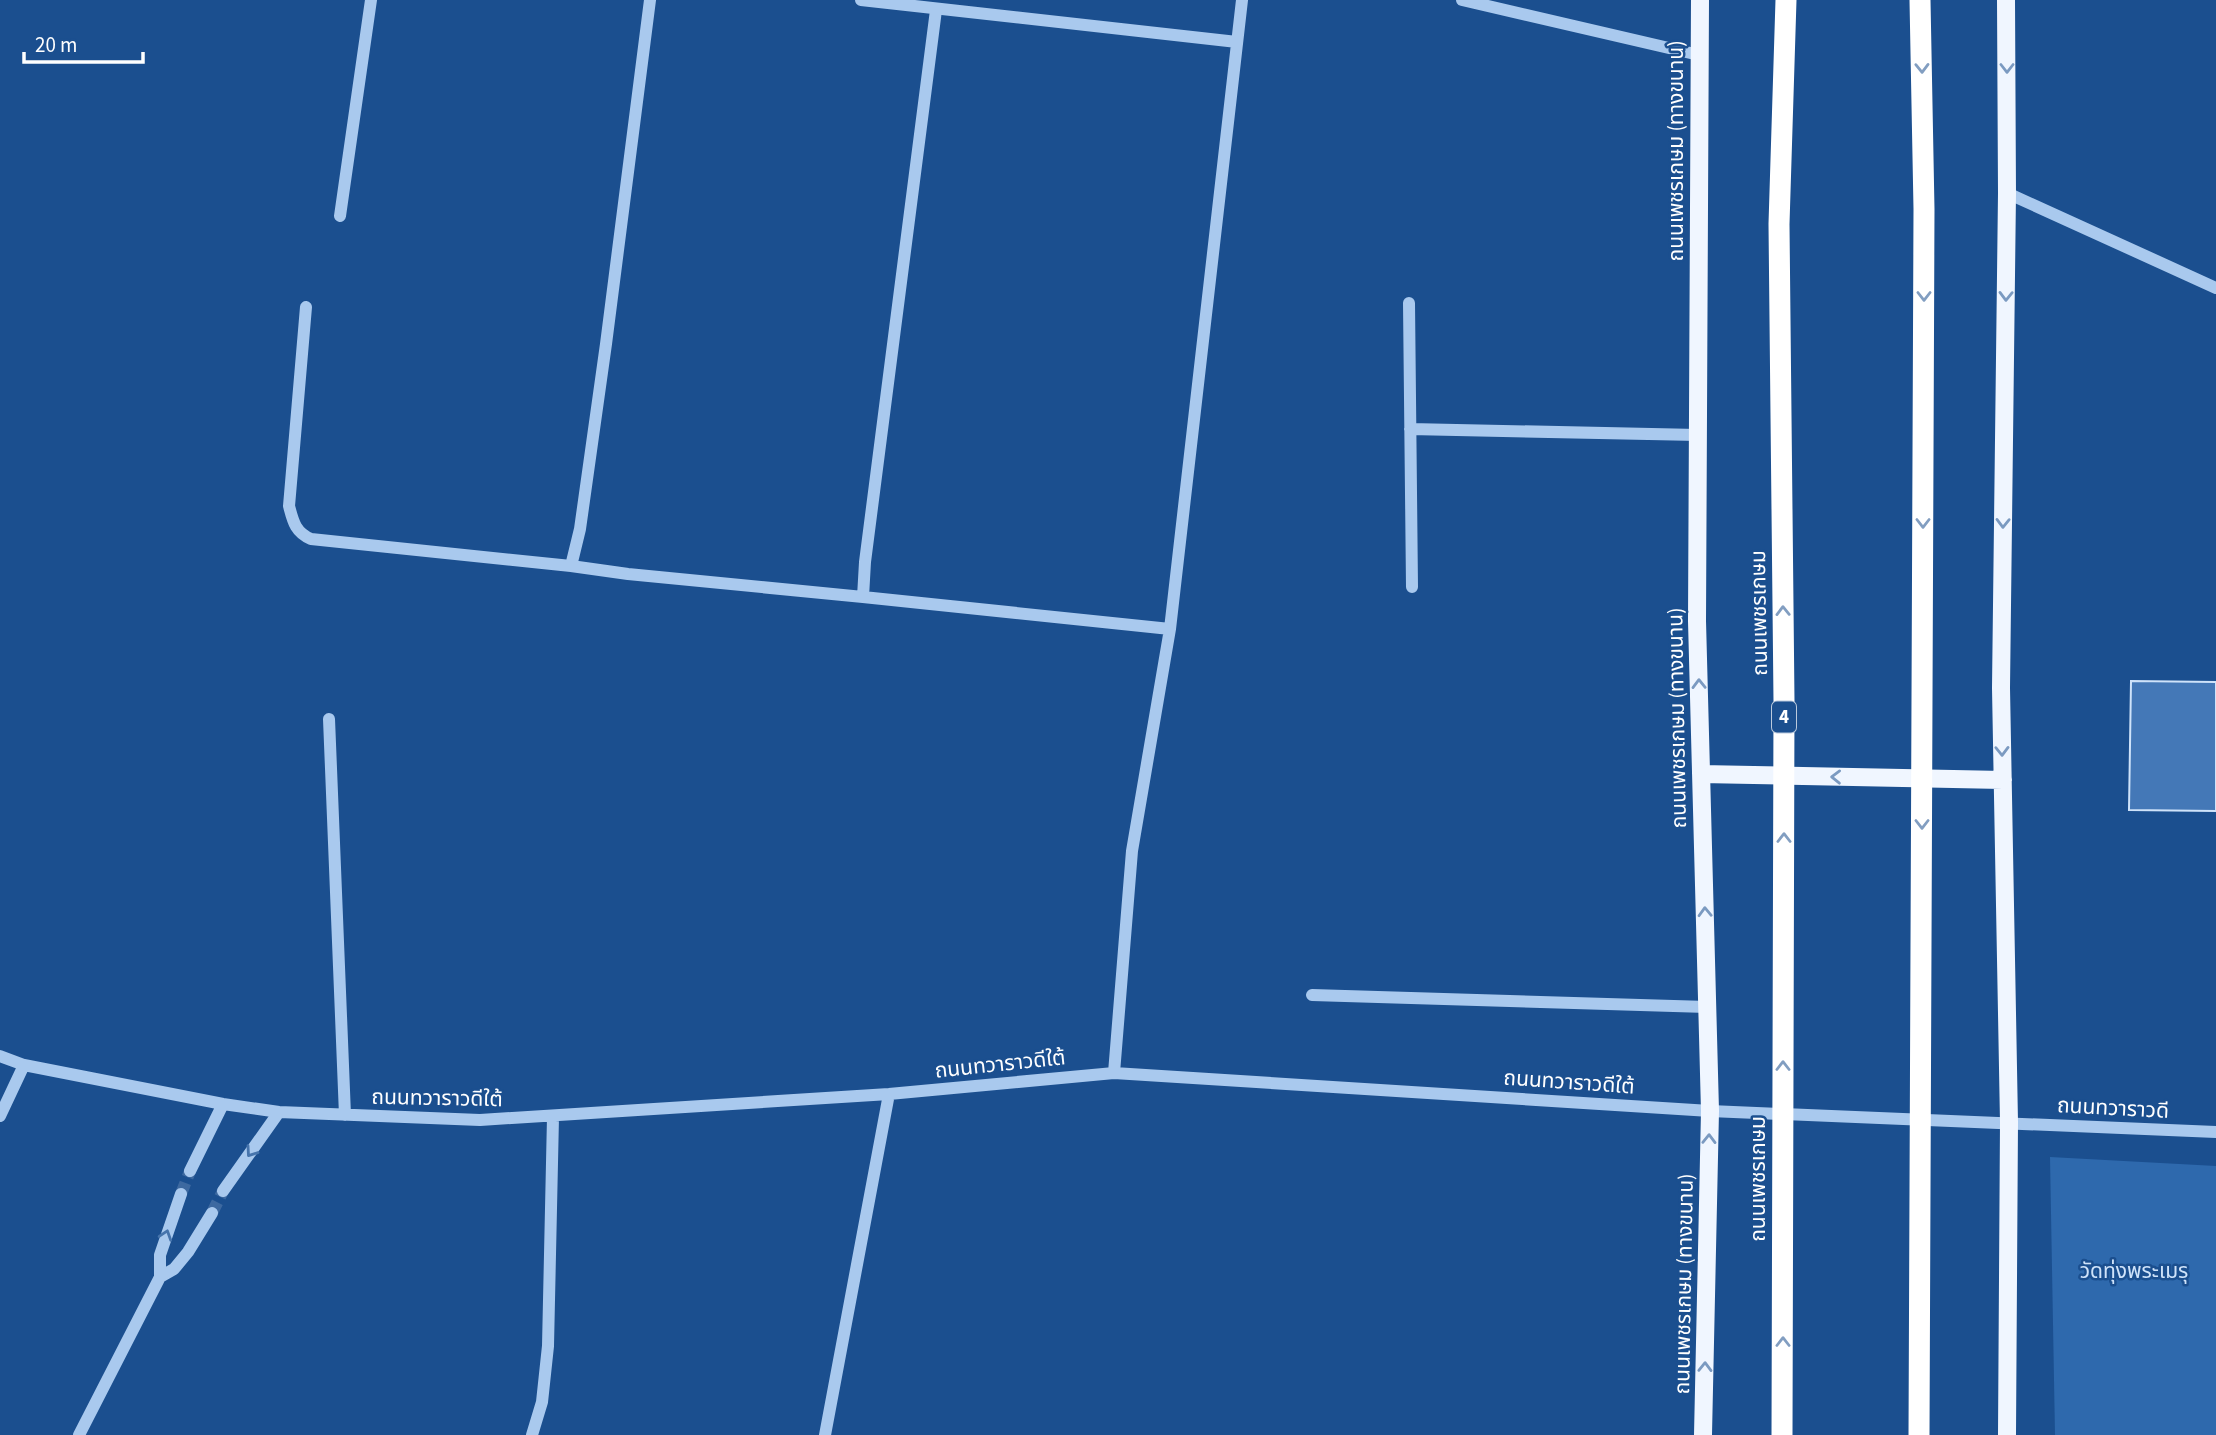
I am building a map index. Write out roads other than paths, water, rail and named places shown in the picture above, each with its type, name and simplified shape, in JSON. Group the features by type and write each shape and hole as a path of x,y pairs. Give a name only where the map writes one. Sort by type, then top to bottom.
{"highway":[{"name":"ถนนเพชรเกษม","path":"1782,1435 1784,701 1779,224 1786,0"},
{"path":"1919,1435 1924,237 1920,0"}],"main road":[{"name":"ถนนเพชรเกษม (ทางขนาน)","path":"1700,0 1698,621 1710,1111 1703,1435"},
{"path":"2006,0 2007,193 2001,688 2009,1122 2007,1435"},
{"path":"1701,774 2003,780"}],"street":[{"path":"340,216 371,0"},
{"path":"571,566 580,529 650,0"},
{"path":"861,0 1237,42"},
{"path":"1114,1073 1132,851 1170,629 1242,0"},
{"path":"1462,0 1699,55"},
{"path":"863,597 865,562 936,10"},
{"path":"2007,193 2216,288"},
{"path":"1409,303 1412,587"},
{"path":"306,307 289,506 299,532 311,539 1170,629"},
{"path":"1410,429 1698,435"},
{"path":"329,719 345,1115"},
{"path":"1312,995 1707,1007"},
{"name":"ถนนทวาราวดีใต้","path":"0,1056 24,1065 223,1104 279,1112 480,1120 889,1094 1114,1073 1710,1111 2009,1122"},
{"path":"0,1116 24,1065"},
{"path":"825,1435 889,1094"},
{"path":"190,1171 223,1104"},
{"path":"223,1191 279,1112"},
{"path":"531,1435 542,1402 548,1346 554,1117"},
{"name":"ถนนทวาราวดี","path":"2009,1122 2216,1132"},
{"path":"79,1435 160,1277 160,1255 181,1194"},
{"path":"160,1277 174,1269 188,1252 212,1213"}],"tunnel":[{"path":"181,1194 190,1171"},
{"path":"212,1213 223,1191"}],"park label":[{"name":"วัดทุ่งพระเมรุ","path":"2134,1271"}]}
